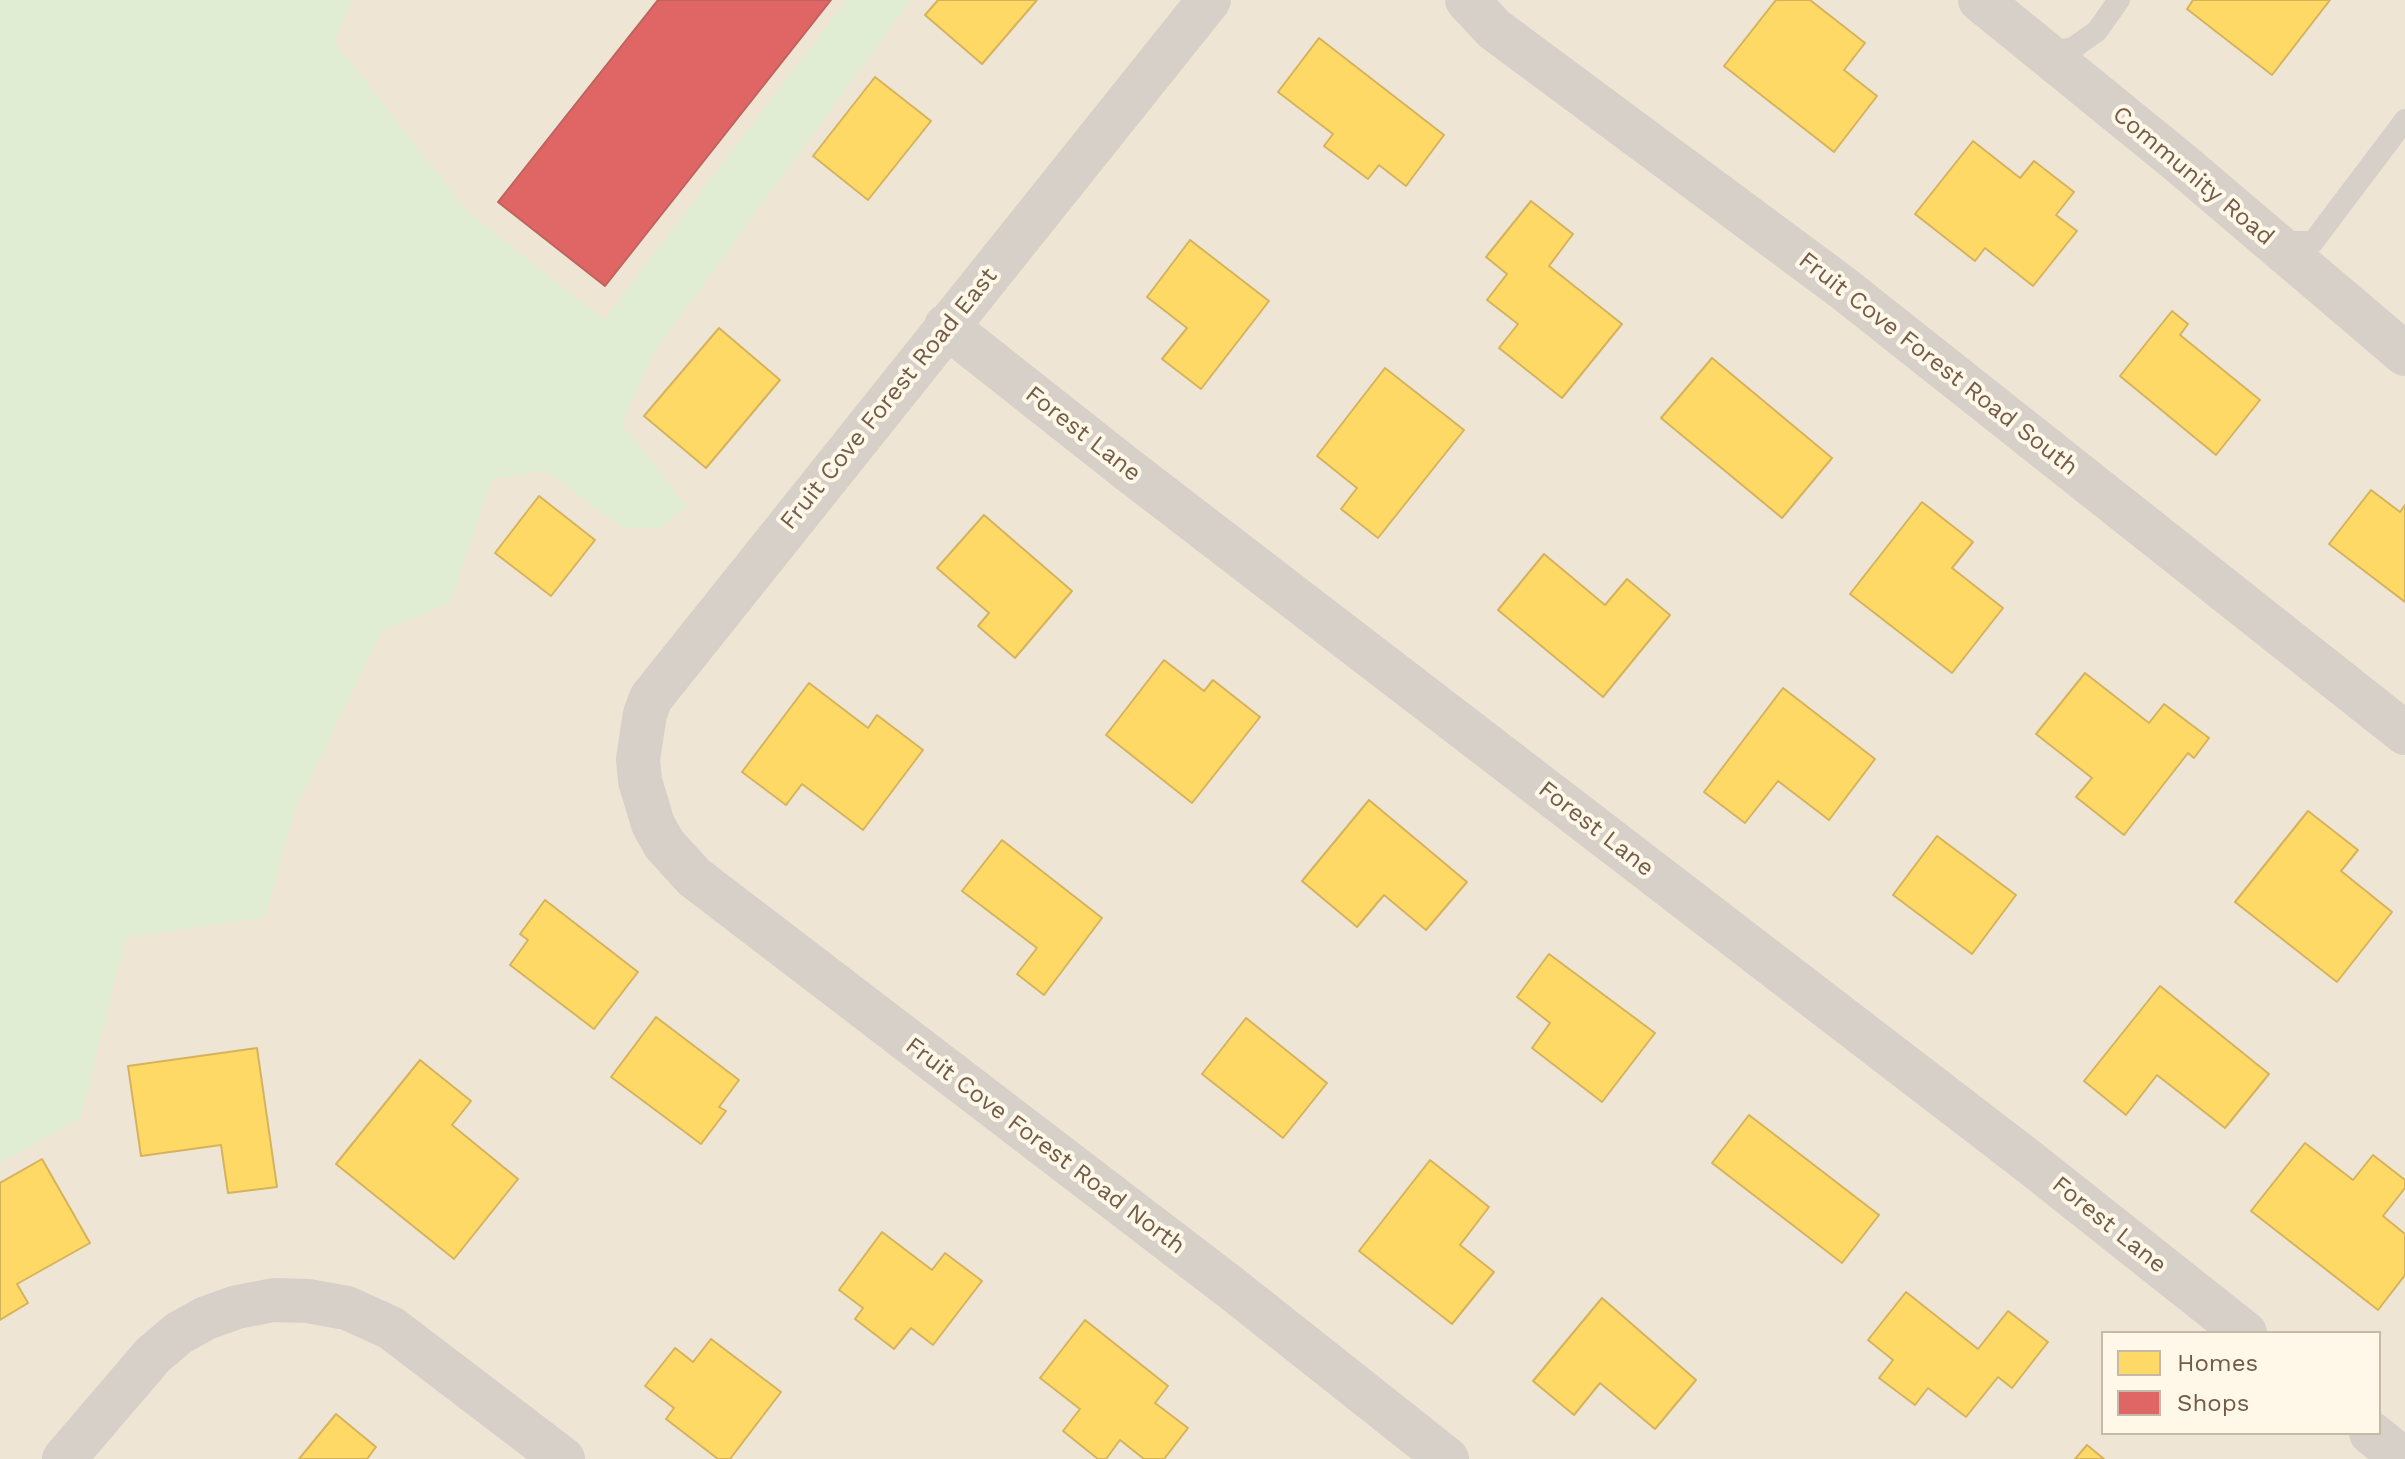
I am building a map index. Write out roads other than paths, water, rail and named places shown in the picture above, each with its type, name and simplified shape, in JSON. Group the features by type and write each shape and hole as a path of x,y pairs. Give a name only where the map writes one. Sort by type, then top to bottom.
{"street":[{"name":"Fruit Cove Forest Road East","path":"653,824 640,781 638,759 645,714 651,698 1209,0"},
{"name":"Fruit Cove Forest Road South","path":"1467,0 1494,29 1843,288 2405,733"},
{"name":"Community Road","path":"1980,0 2178,161 2405,354"},
{"name":"Forest Lane","path":"946,326 1127,469 2028,1161 2242,1331"},
{"name":"Fruit Cove Forest Road North","path":"653,824 664,844 694,877 1205,1268 1447,1459"},
{"path":"64,1459 153,1355 179,1333 206,1318 237,1307 274,1300 308,1301 347,1308 391,1328 563,1459"},
{"path":"2373,1435 2403,1459"}],"lane":[{"path":"2045,53 2073,48 2097,31 2119,0"},
{"path":"2273,242 2313,242 2405,120"}]}
